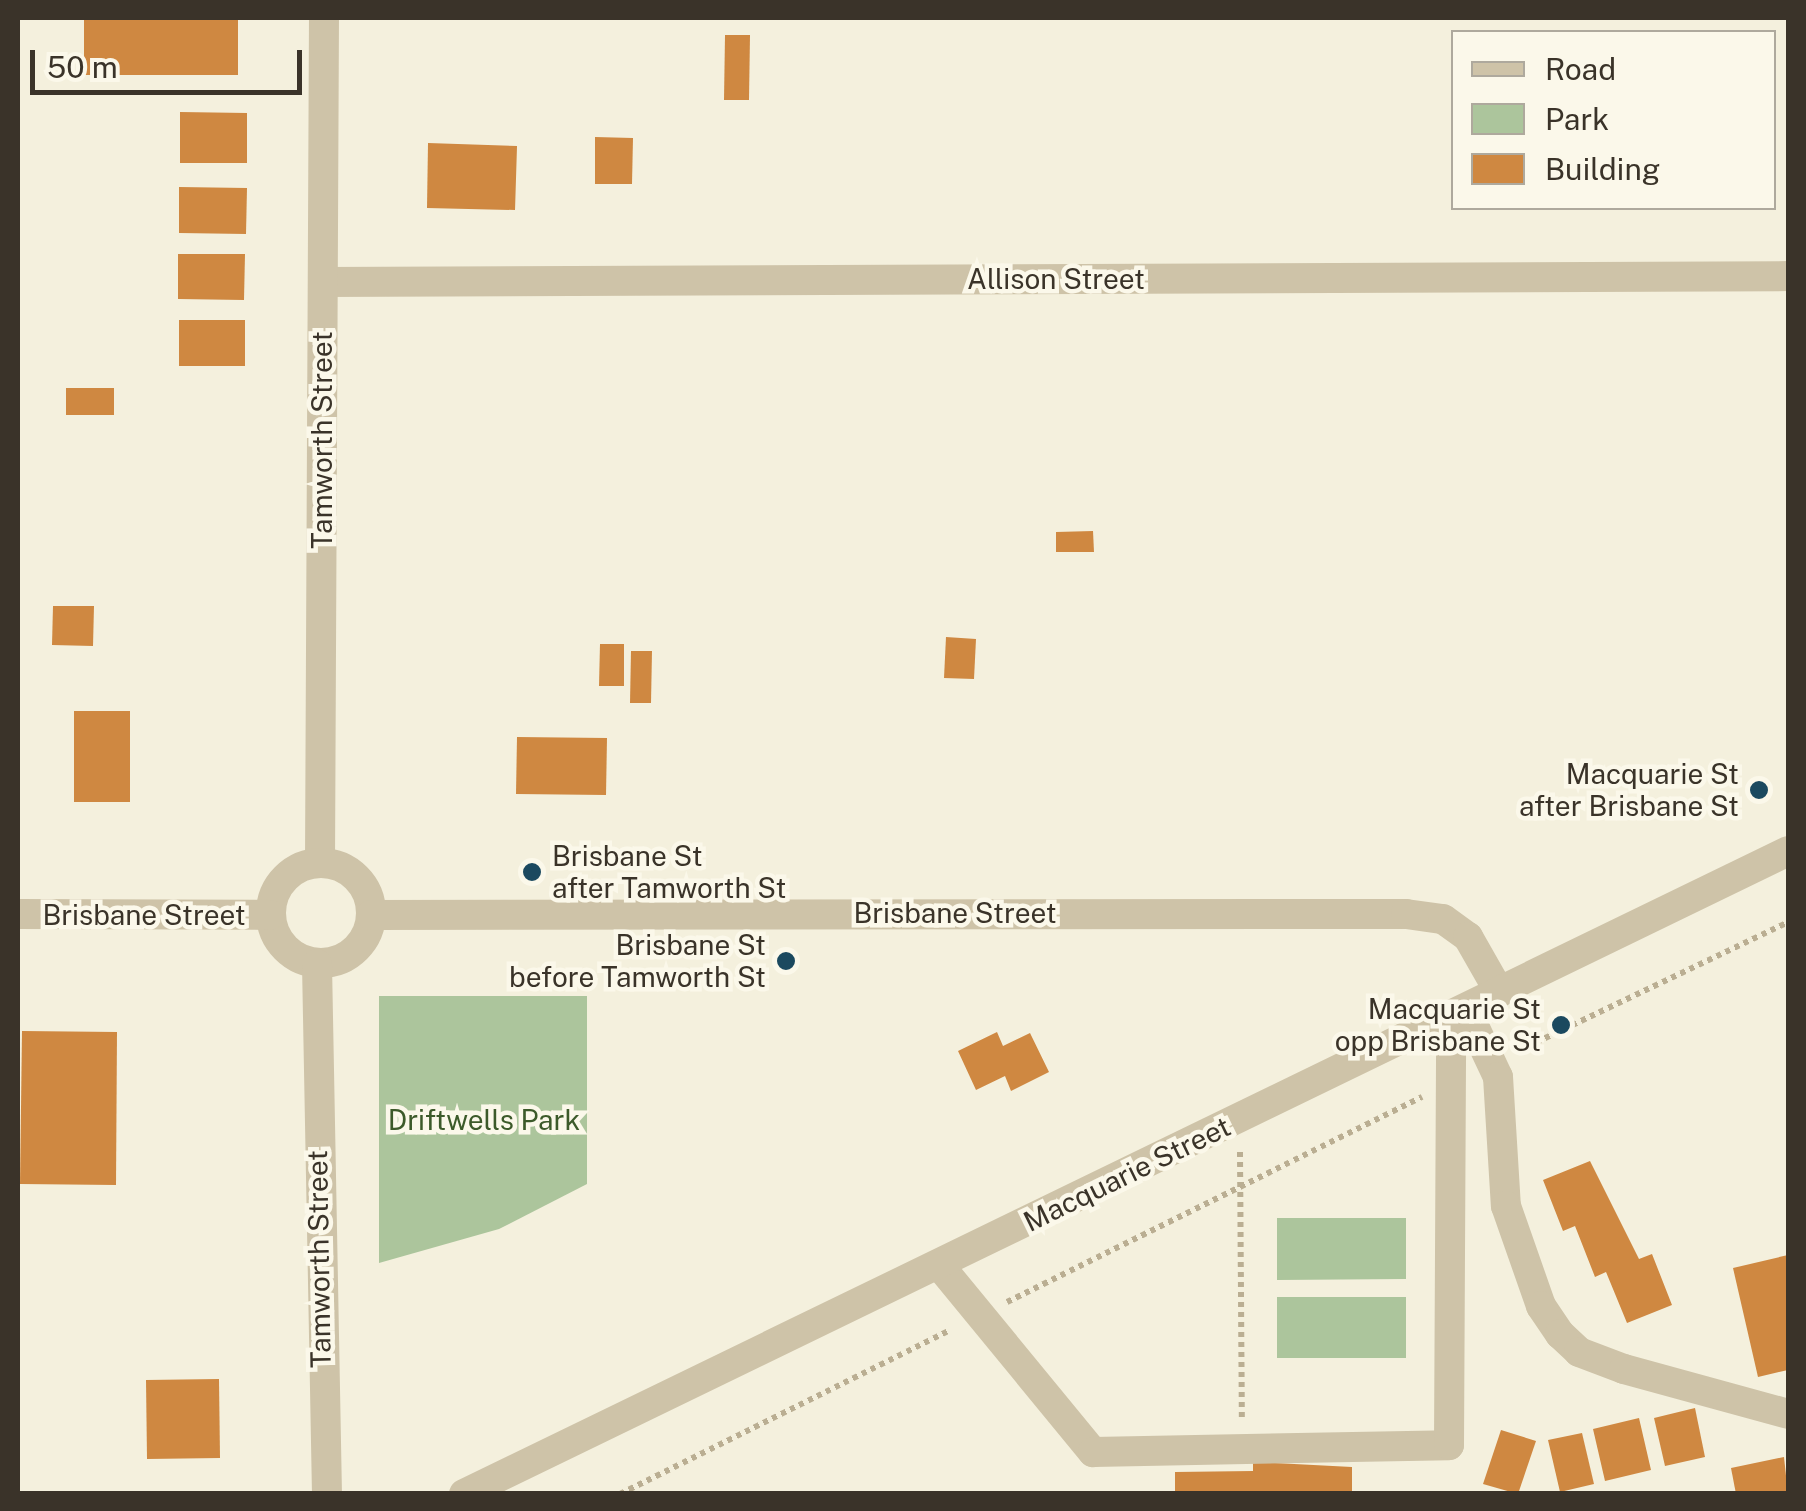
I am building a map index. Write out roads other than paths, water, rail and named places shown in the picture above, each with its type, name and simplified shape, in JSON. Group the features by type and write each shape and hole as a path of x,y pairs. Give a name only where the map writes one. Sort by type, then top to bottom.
{"street":[{"name":"Tamworth Street","path":"320,863 324,18"},
{"name":"Allison Street","path":"323,282 1788,276"},
{"name":"Macquarie Street","path":"464,1494 1788,851"},
{"path":"320,863 350,872 371,915 348,956 316,964 290,953 270,915 279,885 320,863"},
{"name":"Brisbane Street","path":"18,914 270,915"},
{"name":"Brisbane Street","path":"371,915 1406,914 1443,919 1468,938 1500,993"},
{"name":"Tamworth Street","path":"316,964 326,1494"},
{"path":"1458,1013 1492,1063 1506,1206 1541,1306 1560,1334 1579,1352 1624,1369 1788,1414"},
{"path":"940,1266 1093,1452 1449,1445 1451,1083 1458,1013"}],"place":[{"name":"Macquarie St after Brisbane St","path":"1759,790"},
{"name":"Brisbane St after Tamworth St","path":"532,872"},
{"name":"Brisbane St before Tamworth St","path":"786,961"},
{"name":"Macquarie St opp Brisbane St","path":"1561,1025"}],"park label":[{"name":"Driftwells Park","path":"484,1120"}]}
